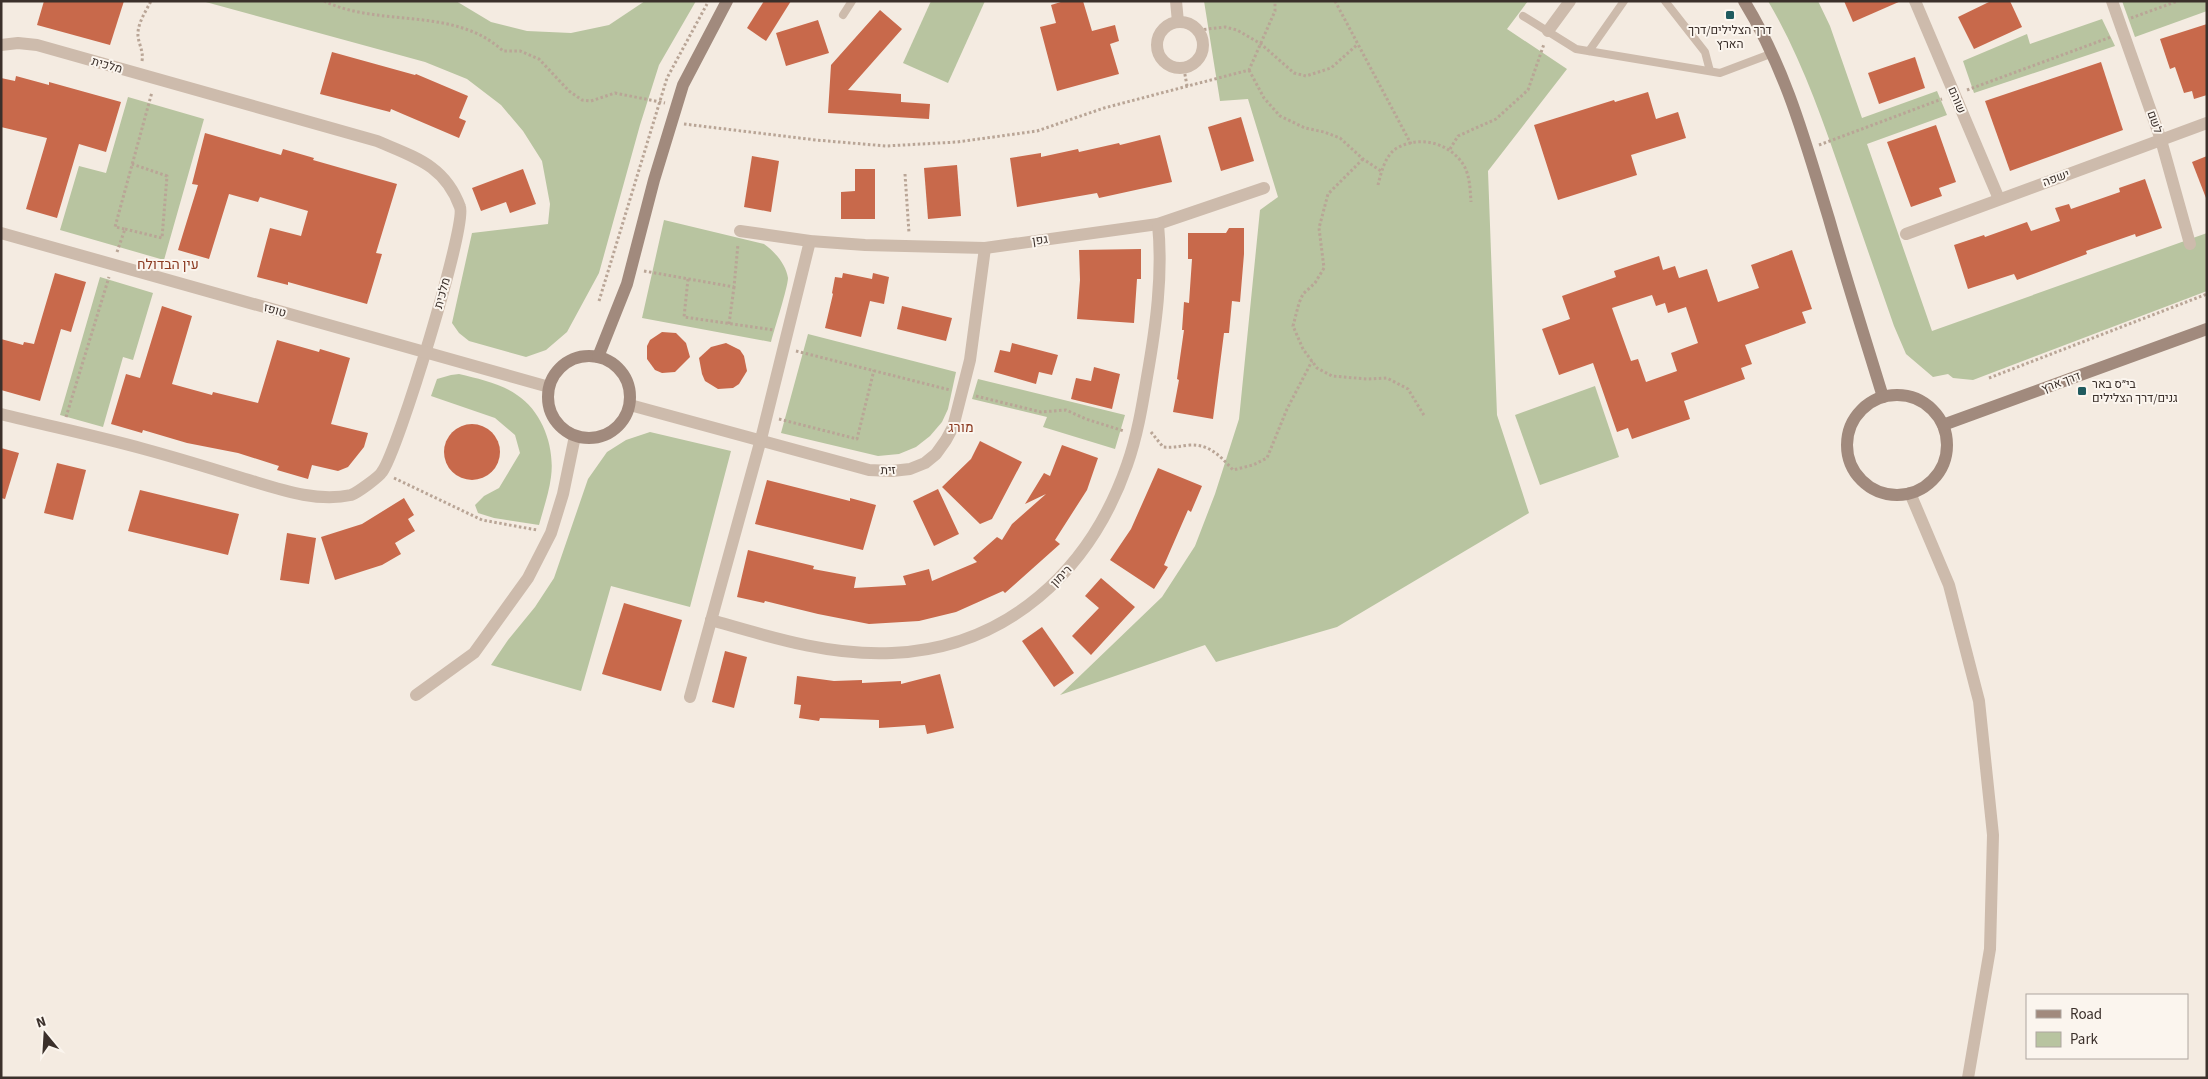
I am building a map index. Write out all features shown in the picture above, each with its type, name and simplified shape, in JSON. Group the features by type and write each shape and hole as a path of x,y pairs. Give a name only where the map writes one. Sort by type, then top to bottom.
{"street":[{"path":"598,357 631,269 683,85 727,1"},
{"path":"1176,1 1178,22"},
{"path":"1548,31 1570,1"},
{"path":"1744,1 1773,53 1806,141 1883,397"},
{"name":"שוהם","path":"1915,1 1999,199"},
{"name":"לשם","path":"2112,1 2161,140 2190,244"},
{"path":"1178,22 1192,25 1198,30 1203,38 1204,48 1197,62 1184,68 1174,68 1167,65 1160,58 1156,46 1161,32 1167,25 1178,22"},
{"name":"מלכית","path":"1,44 37,45 377,141 427,162 447,182 462,209 458,233 426,353 393,452 382,473 353,495 317,497 259,483 144,449 1,414"},
{"name":"ישפה","path":"1906,234 2207,123"},
{"name":"גפן","path":"740,231 810,241 910,248 985,248 1158,224 1264,188"},
{"name":"רימון","path":"711,620 800,645 850,652 892,653 960,642 1014,616 1043,595 1066,573 1086,547 1113,498 1127,465 1140,418 1156,328 1160,249 1158,224"},
{"name":"טופז","path":"1,233 549,388"},
{"path":"690,697 767,416 810,241"},
{"name":"זית","path":"630,405 869,470 892,471 910,469 925,463 936,454 953,426 970,360 985,248"},
{"name":"דרך ארץ","path":"1943,424 2207,330"},
{"path":"583,356 598,357 616,365 624,374 630,389 630,405 622,421 611,432 597,438 576,436 563,430 554,419 549,408 549,388 556,372 568,361 583,356"},
{"path":"1897,395 1918,400 1935,413 1943,424 1947,441 1945,458 1938,474 1926,486 1910,493 1898,495 1885,494 1873,490 1863,483 1849,462 1846,450 1848,432 1855,417 1868,404 1883,397 1897,395"},
{"path":"416,695 474,653 528,578 551,533 563,494 576,436"},
{"path":"1910,493 1949,586 1979,701 1992,825 1990,949 1968,1078"}],"lane":[{"path":"843,15 852,1"},
{"path":"1589,51 1624,1"},
{"path":"1665,1 1705,52 1710,71"},
{"path":"1523,16 1576,49 1720,73 1773,53"}],"path":[{"path":"139,74 144,53 138,34 142,18 152,1"},
{"path":"324,1 353,10 458,25 476,32 503,50 520,50 539,59 569,91 582,100 591,101 615,93 676,106"},
{"path":"671,123 886,146 957,142 1037,131 1104,108 1248,70 1275,11 1275,1"},
{"path":"1334,1 1411,144"},
{"path":"2119,22 2178,1"},
{"path":"1198,30 1224,27 1237,30 1261,44 1294,72 1306,76 1331,68 1358,44"},
{"path":"1450,149 1458,136 1496,119 1528,90 1548,31"},
{"path":"1184,68 1186,86"},
{"path":"1248,70 1264,98 1280,116 1305,128 1340,138 1381,171"},
{"path":"1378,185 1381,171 1388,158 1397,148 1411,144 1435,142 1450,149 1463,165 1469,180 1471,202"},
{"path":"1364,159 1328,194 1319,228 1324,268 1298,304 1293,326 1303,349 1317,368 1332,376 1367,380 1387,378 1408,389 1425,417"},
{"path":"125,229 162,238 167,176 132,164"},
{"path":"905,174 910,248"},
{"path":"729,324 740,231"},
{"path":"631,269 734,287"},
{"path":"688,279 684,317 788,332"},
{"path":"1989,378 2207,294"},
{"path":"784,348 1042,412 1066,410 1092,421 1135,434"},
{"path":"1140,418 1163,447 1176,448 1192,445 1211,449 1233,470 1254,466 1267,458 1287,409 1312,361"},
{"path":"767,416 857,439 874,370"},
{"path":"382,473 482,520 551,533"}],"green space":[{"path":"202,1 456,1 491,22 527,31 571,33 609,25 645,1 696,1 659,65 640,125 599,273 567,332 546,350 526,357 469,341 459,333 452,323 472,233 548,224 550,204 542,161 523,131 501,105 467,79 425,62"},
{"path":"931,1 985,1 948,83 903,63"},
{"path":"1204,1 1528,1 1507,29 1567,69 1488,171 1497,415 1529,513 1337,627 1216,662 1205,645 1060,695 1162,597 1195,546 1215,494 1239,419 1260,210 1278,197 1248,99 1220,101"},
{"path":"1768,1 1818,1 1830,26 1862,118 1937,91 1947,115 1867,144 1932,331 2207,233 2207,291 1973,380 1953,378 1948,374 1933,377 1906,354 1894,326 1810,88 1791,44"},
{"path":"2122,1 2207,1 2207,11 2135,37"},
{"path":"2102,19 2115,46 1974,93 1963,61 2027,34 2030,44"},
{"path":"128,97 204,119 164,260 60,230 79,166 106,173"},
{"path":"664,220 764,244 772,250 785,268 788,278 771,342 642,318"},
{"path":"100,277 153,293 133,360 123,357 103,427 60,415"},
{"path":"808,334 956,372 948,409 942,422 930,436 916,447 899,454 878,456 781,433"},
{"path":"459,374 504,387 526,402 540,421 549,443 552,466 549,489 539,525 494,518 478,513 475,505 484,496 499,488 520,453 515,435 495,418 431,396 437,379"},
{"path":"978,379 1125,415 1115,449 1043,427 1047,417 972,399"},
{"path":"1595,386 1619,457 1540,485 1515,415"},
{"path":"650,432 731,451 690,607 611,586 581,691 491,665 508,640 535,607 554,578 588,479 607,452 626,440"}],"building":[{"path":"44,1 124,1 110,45 37,25"},
{"path":"764,1 791,1 766,41 747,28"},
{"path":"1064,1 1083,1 1092,31 1115,25 1119,41 1110,44 1119,74 1057,91 1040,27 1056,23 1051,5"},
{"path":"1844,1 1901,1 1853,22"},
{"path":"1991,1 2010,1 2022,27 1974,49 1958,17"},
{"path":"880,10 902,29 848,90 901,94 901,102 930,104 929,119 828,113 831,65"},
{"path":"818,20 829,53 786,66 776,33"},
{"path":"2207,24 2207,95 2194,99 2192,91 2184,93 2175,67 2170,69 2160,39"},
{"path":"332,52 416,74 468,96 459,118 466,121 459,138 391,109 390,112 320,94"},
{"path":"1915,57 1925,88 1879,104 1868,73"},
{"path":"2101,62 2123,130 2010,171 1985,101"},
{"path":"16,76 49,85 49,82 121,102 106,152 79,144 57,218 26,209 47,138 1,127 1,78 15,81"},
{"path":"1648,92 1656,119 1678,112 1686,138 1631,155 1637,175 1558,200 1534,125 1614,100 1615,102"},
{"path":"1241,117 1254,161 1221,171 1208,127"},
{"path":"1936,125 1956,182 1939,188 1942,196 1911,207 1887,142"},
{"path":"205,133 281,155 283,149 314,158 313,160 397,184 376,253 382,254 367,304 288,282 288,285 257,277 270,228 301,236 308,211 260,197 258,202 229,194 209,259 178,250 198,185 192,184"},
{"path":"1160,135 1172,182 1099,198 1097,193 1017,207 1010,158 1041,153 1041,157 1078,149 1079,152 1119,143 1120,145"},
{"path":"752,156 779,161 771,212 744,207"},
{"path":"2207,156 2207,198 2206,198 2192,162"},
{"path":"957,165 961,216 928,219 924,168"},
{"path":"523,169 536,204 510,213 506,202 481,211 472,188"},
{"path":"855,169 875,169 875,219 841,219 841,192 855,191"},
{"path":"2145,179 2162,228 2136,237 2135,234 2086,251 2087,254 2017,280 2014,274 1968,289 1954,245 1984,235 1985,237 2027,222 2031,231 2060,221 2055,208 2069,204 2071,209 2120,192 2119,188"},
{"path":"1229,228 1244,228 1240,302 1232,301 1229,333 1224,333 1213,419 1173,412 1179,380 1177,379 1184,330 1182,330 1184,302 1189,303 1192,259 1188,259 1188,233 1226,233"},
{"path":"1141,249 1141,279 1137,279 1134,323 1077,319 1080,280 1079,250"},
{"path":"1792,250 1812,309 1802,312 1806,323 1745,345 1752,364 1741,368 1745,379 1684,401 1690,419 1632,439 1628,428 1617,432 1593,363 1559,375 1542,329 1570,319 1562,296 1616,277 1614,271 1659,256 1663,270 1675,266 1679,278 1707,269 1718,302 1759,288 1751,265","holes":["1652,295 1656,306 1665,303 1668,313 1686,307 1698,343 1671,353 1677,371 1646,382 1638,359 1631,361 1612,308"]},
{"path":"55,273 86,282 71,332 61,329 40,401 1,390 1,339 23,345 24,342 34,344"},
{"path":"843,273 872,279 873,273 889,277 884,304 870,301 861,337 825,328 835,277 842,278"},
{"path":"162,306 192,316 172,384 212,395 213,392 258,403 277,340 319,352 320,349 350,358 331,424 368,433 364,447 348,467 338,471 312,465 308,479 277,470 279,466 238,453 187,443 143,430 142,433 111,424 126,374 140,378"},
{"path":"902,306 952,318 946,341 897,329"},
{"path":"662,332 676,333 686,343 690,357 675,372 662,373 655,370 647,359 647,346 650,340"},
{"path":"726,343 740,350 744,356 747,371 739,384 733,388 718,389 705,381 699,358 711,347"},
{"path":"1012,343 1058,355 1052,375 1039,372 1036,384 994,372 1000,350 1010,352"},
{"path":"1094,367 1120,374 1112,409 1071,399 1076,378 1091,381"},
{"path":"467,424 477,424 492,432 498,441 500,452 498,463 492,472 477,480 467,480 456,475 449,468 444,457 444,447 449,436 456,429"},
{"path":"980,441 1022,462 992,519 980,524 942,487 971,459"},
{"path":"1062,445 1098,458 1087,490 1055,540 1060,544 1005,593 1003,591 956,612 919,621 869,624 765,601 764,603 737,597 748,550 814,566 813,569 856,577 854,588 906,585 903,576 929,569 932,581 977,562 973,558 997,537 1002,540 1012,524 1046,494 1025,504 1044,473 1050,476"},
{"path":"1,448 19,453 5,499 1,498"},
{"path":"57,463 86,470 73,520 44,513"},
{"path":"1158,468 1202,486 1191,512 1188,510 1164,565 1168,567 1154,589 1110,560 1131,529"},
{"path":"767,480 850,501 850,498 876,505 863,550 755,524"},
{"path":"938,489 959,534 934,546 913,501"},
{"path":"140,490 239,514 228,555 128,531"},
{"path":"404,498 414,515 408,519 415,531 395,543 401,554 382,565 335,580 321,537 362,524"},
{"path":"287,533 316,538 309,584 280,580"},
{"path":"1101,578 1135,607 1091,655 1072,636 1099,608 1085,596"},
{"path":"624,603 682,620 661,691 602,674"},
{"path":"1042,627 1074,673 1054,687 1022,641"},
{"path":"725,651 747,657 734,708 712,702"},
{"path":"940,674 954,728 927,734 925,725 879,728 879,720 820,718 819,721 799,718 801,705 794,704 797,676 834,681 862,680 862,683 901,681 901,684"}],"place":[{"name":"דרך הצלילים/דרך הארץ","path":"1730,15"},
{"name":"בי״ס באר גנים/דרך הצלילים","path":"2082,391"}],"district":[{"name":"עין הבדולח","path":"168,264"},
{"name":"מורג","path":"961,427"}]}
